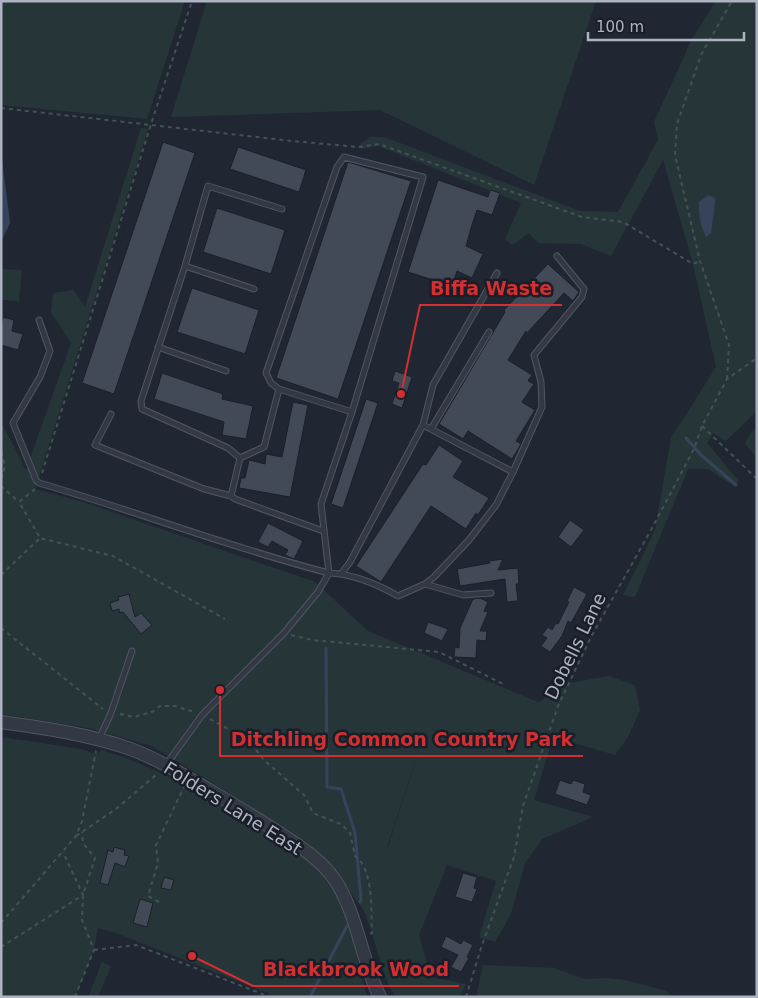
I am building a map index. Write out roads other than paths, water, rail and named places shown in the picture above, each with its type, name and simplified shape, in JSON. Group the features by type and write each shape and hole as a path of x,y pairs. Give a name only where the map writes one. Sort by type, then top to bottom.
{"street":[{"name":"Folders Lane East","path":"1,722 59,730 128,748 166,765 257,818 300,847 323,866 342,892 374,985 380,997"}],"lane":[{"path":"166,765 202,715 284,634 318,592 329,573 321,504 352,412 423,177 344,156 337,167 266,372 271,383 279,389 352,412"},
{"path":"240,458 228,448 142,409 141,401 185,266 208,186 282,209"},
{"path":"39,320 50,351 40,376 13,423 36,480 39,483 105,502 281,560 378,584 398,596 424,584 434,577 469,540 496,505 513,472 542,407 541,382 534,355 582,297 584,289 557,256"},
{"path":"185,266 254,289"},
{"path":"341,574 350,562 422,425 433,385 497,274"},
{"path":"431,429 489,332"},
{"path":"158,348 226,371"},
{"path":"240,458 264,447 279,389"},
{"path":"111,414 95,445 204,489 231,496 323,531"},
{"path":"422,425 513,472"},
{"path":"231,496 240,458"},
{"path":"424,584 463,595 491,593"},
{"path":"99,739 111,713 132,651"}],"water":[{"path":"1,151 10,223 1,242"},
{"path":"708,195 715,198 715,203 711,233 706,237 700,220 699,202"}],"waterway":[{"path":"686,438 701,455 736,485"},
{"path":"326,648 327,787 341,789 355,833 360,902"},
{"path":"310,997 347,926"}],"place":[{"name":"Biffa Waste","path":"401,394"},
{"name":"Ditchling Common Country Park","path":"220,690"},
{"name":"Blackbrook Wood","path":"192,956"}]}
